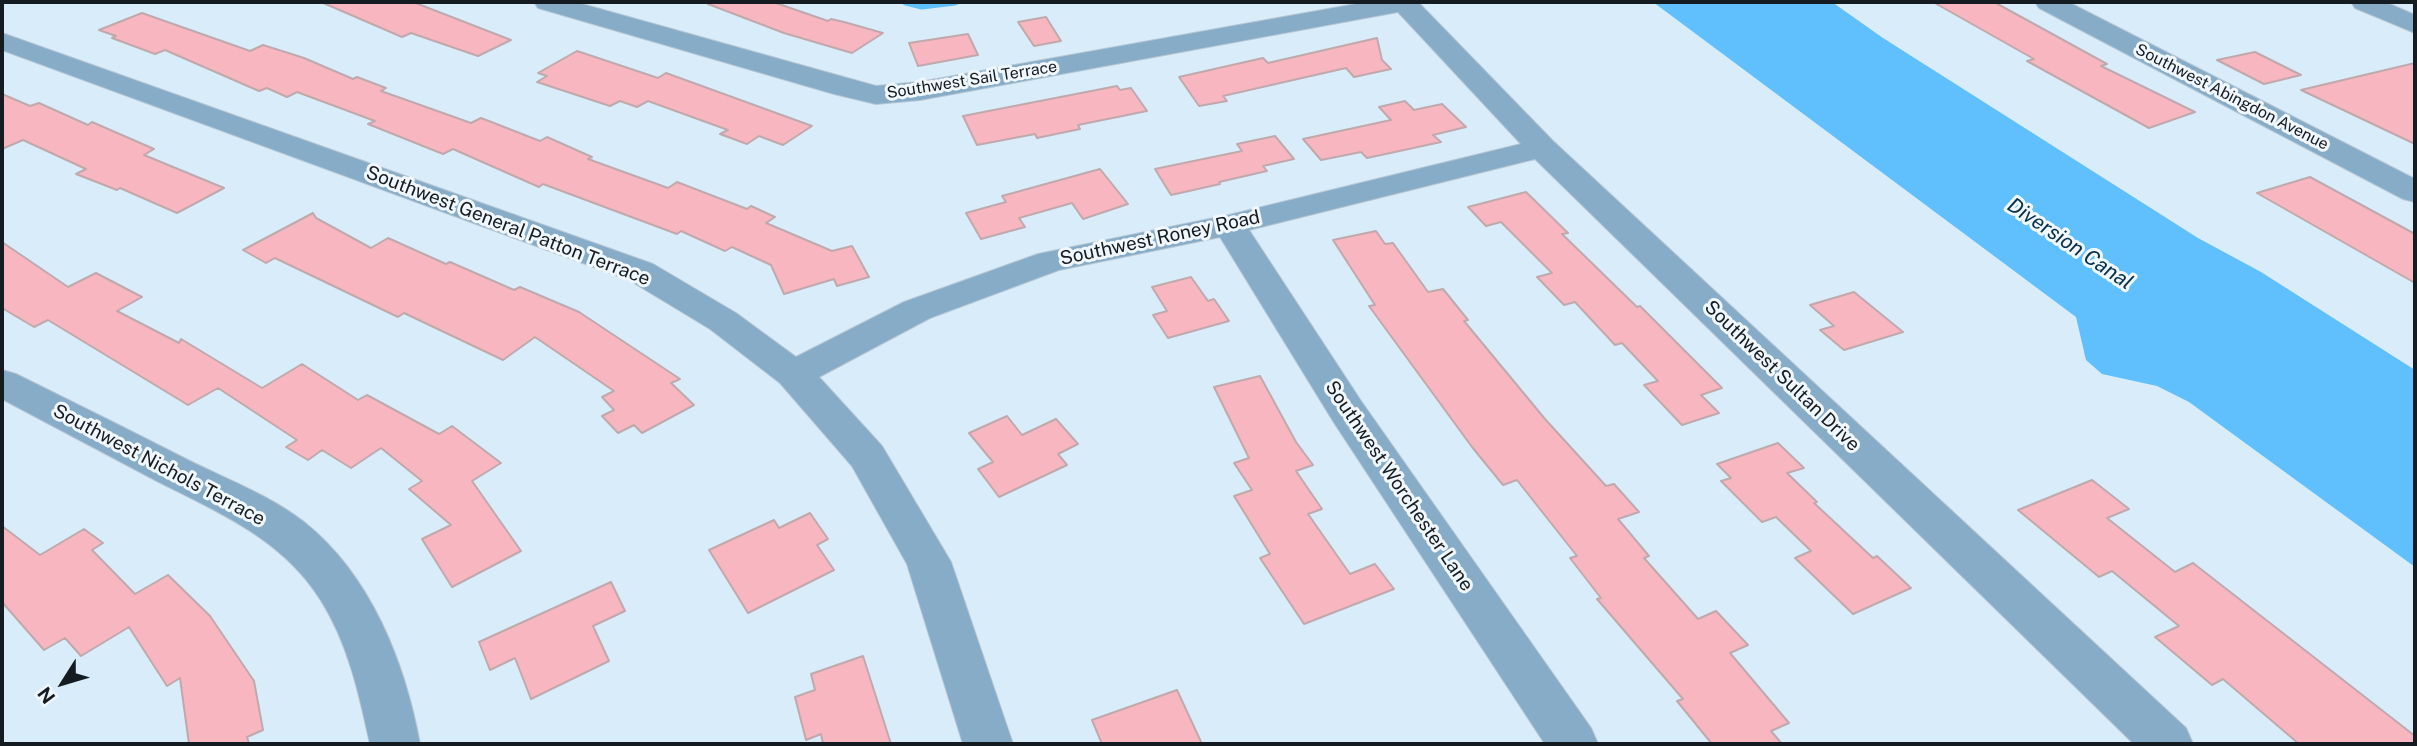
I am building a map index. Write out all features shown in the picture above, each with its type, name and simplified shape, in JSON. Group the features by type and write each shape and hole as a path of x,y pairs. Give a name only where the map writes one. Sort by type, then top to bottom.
{"street":[{"name":"Southwest Sail Terrace","path":"547,2 844,89 876,95 920,91 1403,2"},
{"name":"Southwest Sultan Drive","path":"1403,2 1542,148 2168,744"},
{"name":"Southwest Abingdon Avenue","path":"2048,2 2415,192"},
{"path":"2364,2 2415,25"},
{"name":"Southwest General Patton Terrace","path":"2,41 641,272 723,321 794,374 867,456 929,562 988,744"},
{"name":"Southwest Roney Road","path":"794,374 917,310 1050,261 1228,225 1542,148"},
{"name":"Southwest Worchester Lane","path":"1228,225 1347,411 1573,744"},
{"name":"Southwest Nichols Terrace","path":"2,383 260,514 305,550 351,609 372,652 387,697 395,744"}],"water":[{"name":"Diversion Canal","path":"1653,2 1832,2 1883,38 2198,238 2261,272 2415,370 2415,567 2189,402 2157,386 2102,374 2086,360 2076,317"}],"building":[{"path":"321,2 413,2 511,40 478,56 411,33 402,37"},
{"path":"773,2 828,21 831,19 883,33 852,53 784,33 708,4"},
{"path":"1933,2 1994,2 2107,64 2101,66 2195,112 2149,128 2027,61 2034,59"},
{"path":"142,13 250,51 263,45 304,58 353,79 357,77 386,88 381,91 471,123 481,118 540,141 547,137 592,157 588,159 668,188 677,182 747,209 751,206 775,217 766,223 832,251 852,246 869,277 837,286 834,279 784,294 771,265 732,247 725,251 681,231 677,234 543,184 539,187 453,149 443,154 368,124 375,121 297,92 287,97 267,88 259,91 165,50 155,54 112,38 116,36 99,30"},
{"path":"1046,17 1061,41 1034,46 1018,22"},
{"path":"968,34 978,55 918,66 909,43"},
{"path":"1377,38 1382,60 1391,69 1354,77 1346,68 1223,96 1227,101 1199,106 1179,77 1263,58 1268,63"},
{"path":"577,51 658,78 666,73 812,126 783,145 759,136 747,144 720,134 728,130 648,101 637,107 620,101 610,106 537,82 547,76 538,73"},
{"path":"2255,52 2301,75 2264,84 2217,60"},
{"path":"2415,63 2415,144 2301,90"},
{"path":"1117,86 1120,90 1131,88 1147,111 1078,125 1080,129 1037,138 1035,134 977,145 963,116"},
{"path":"2,94 30,106 39,103 88,125 92,122 154,149 144,155 224,188 177,213 120,188 117,190 76,174 86,169 23,140 2,149"},
{"path":"1405,101 1414,110 1442,104 1466,127 1433,135 1441,142 1367,158 1361,152 1321,160 1303,139 1391,120 1379,107"},
{"path":"1275,136 1294,159 1263,166 1267,171 1219,182 1220,184 1171,195 1155,169 1242,151 1237,144"},
{"path":"1100,169 1128,204 1083,219 1072,203 1019,218 1025,227 981,239 966,213 1006,202 1002,196"},
{"path":"2310,177 2415,234 2415,283 2257,193"},
{"path":"1526,192 1568,233 1562,234 1637,307 1640,306 1722,388 1701,395 1719,413 1682,425 1644,385 1658,381 1622,343 1615,345 1575,302 1564,305 1537,277 1552,273 1501,222 1486,226 1468,207"},
{"path":"313,213 316,218 371,248 388,238 446,264 450,262 514,290 520,287 579,312 680,379 671,383 694,405 642,433 634,425 618,433 602,416 614,410 602,397 614,391 535,337 503,360 404,313 398,317 275,258 266,263 243,250"},
{"path":"1376,231 1385,244 1393,243 1428,292 1443,289 1468,320 1464,321 1545,419 1606,486 1614,484 1639,512 1618,519 1649,556 1644,558 1698,619 1716,611 1748,645 1730,653 1789,723 1771,731 1782,744 1712,744 1677,701 1683,699 1597,599 1601,598 1570,558 1577,556 1517,480 1503,485 1472,447 1369,306 1375,305 1333,240"},
{"path":"2,242 68,287 96,273 142,297 117,311 179,343 181,339 262,388 302,364 358,400 367,395 439,434 452,426 501,463 472,481 521,551 452,587 422,539 451,525 409,489 422,481 381,448 351,468 322,450 308,460 286,447 297,440 218,388 188,405 48,320 34,327 2,308"},
{"path":"1191,277 1208,301 1214,299 1229,321 1168,338 1153,315 1167,311 1152,287"},
{"path":"1854,292 1903,332 1844,350 1820,330 1834,326 1810,305"},
{"path":"1260,376 1296,442 1313,465 1296,471 1322,509 1308,514 1350,574 1375,564 1394,589 1304,624 1260,558 1270,554 1234,496 1252,490 1234,463 1249,458 1214,387"},
{"path":"1007,416 1022,435 1056,419 1078,444 1058,454 1067,465 999,497 978,469 993,462 969,433"},
{"path":"1778,443 1804,468 1787,473 1817,502 1814,503 1873,558 1877,556 1911,588 1853,614 1795,558 1811,551 1776,517 1762,522 1721,481 1731,478 1717,464"},
{"path":"2092,480 2129,509 2107,518 2175,572 2193,563 2415,736 2415,744 2299,744 2223,679 2212,685 2155,637 2179,626 2112,571 2099,577 2018,510"},
{"path":"810,513 828,539 817,545 834,570 748,613 709,550 774,520 779,528"},
{"path":"2,526 40,555 84,529 103,543 92,550 135,594 168,575 210,616 254,681 263,730 247,737 249,744 189,744 180,678 167,686 129,627 81,656 65,638 44,650 2,602"},
{"path":"611,582 625,611 593,626 609,661 531,699 515,658 490,670 479,642"},
{"path":"863,656 891,744 823,744 821,734 806,740 795,697 815,690 811,674"},
{"path":"1177,690 1202,744 1102,744 1092,720"}],"waterway":[{"path":"906,2 922,6 955,2"}]}
